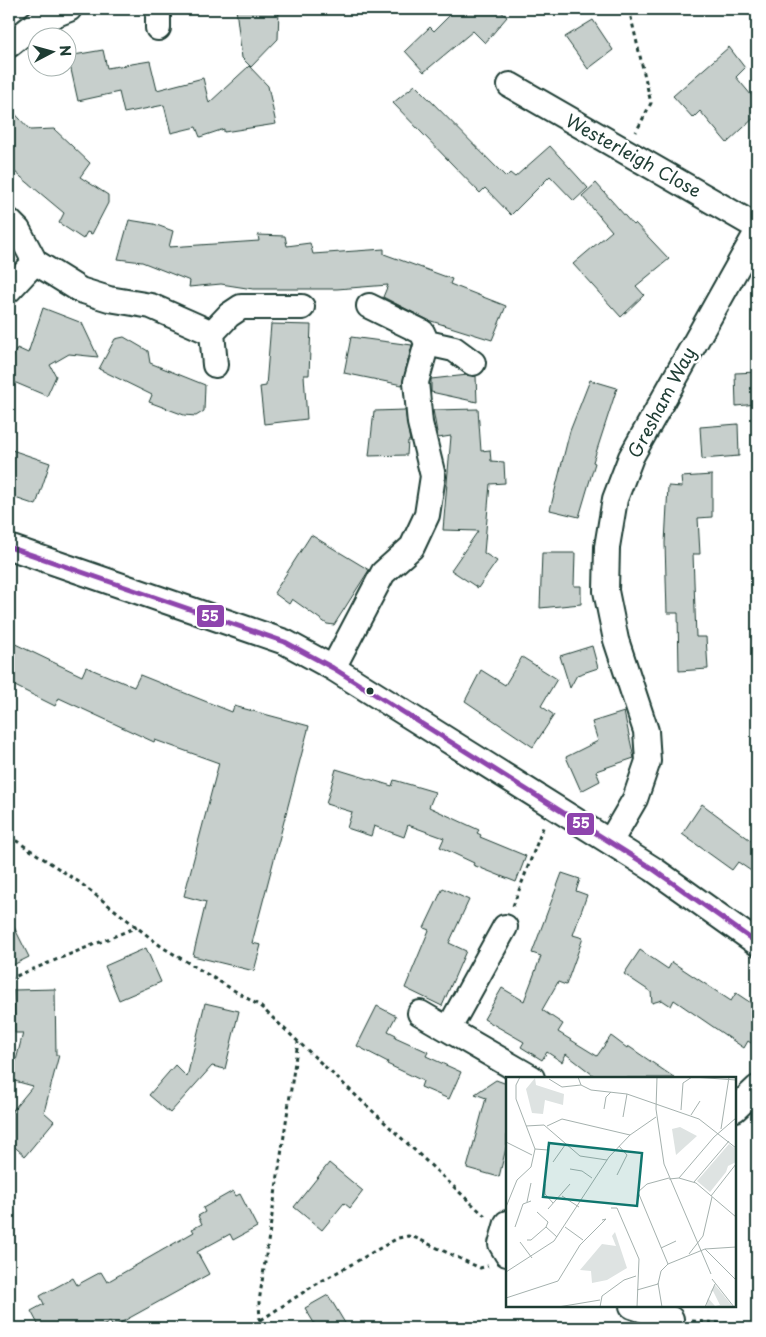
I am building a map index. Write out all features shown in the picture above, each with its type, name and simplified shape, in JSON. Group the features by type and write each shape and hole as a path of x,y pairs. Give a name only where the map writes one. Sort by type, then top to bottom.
{"street":[{"path":"9,45 40,21 69,9"},
{"name":"Westerleigh Close","path":"510,85 757,227"},
{"path":"9,221 18,230 35,262 80,290 109,300 151,306 212,333"},
{"name":"Gresham Way","path":"610,842 635,799 648,762 646,731 616,640 606,591 607,547 615,499 631,457 757,232"},
{"path":"9,290 35,262"},
{"path":"332,668 383,573 412,547 427,515 432,476 420,423 416,382 427,343 422,332 368,306"},
{"path":"215,365 212,333 229,315 241,307 302,307"},
{"path":"427,343 454,349 473,363"},
{"path":"9,547 285,642 332,668 610,842 714,910 757,943"},
{"path":"449,1028 505,927"},
{"path":"420,1013 449,1028 530,1077"},
{"path":"736,1108 757,1088"},
{"path":"635,1307 671,1319"}],"path":[{"path":"627,151 651,103 629,9"},
{"path":"505,927 551,806"},
{"path":"9,836 79,882 177,957 260,1006 478,1207 505,1240 491,1265 484,1268 416,1238 408,1236 398,1238 313,1286 260,1321 256,1328"},
{"path":"9,979 137,927"},
{"path":"260,1321 260,1302 298,1041"},
{"path":"671,1319 757,1326"}],"building":[{"path":"236,9 279,9 278,39 251,67 242,58"},
{"path":"456,9 498,9 507,17 485,43 473,31 424,72 405,51 430,27 434,31"},
{"path":"593,20 613,50 588,69 565,37"},
{"path":"729,47 745,68 736,77 757,102 757,115 727,143 700,111 693,118 673,96"},
{"path":"103,50 107,68 150,61 157,90 203,78 209,103 249,66 268,86 276,124 224,132 224,129 200,137 196,127 171,133 164,105 124,113 119,92 78,101 73,78 78,78 78,54"},
{"path":"415,85 506,177 510,173 515,177 550,146 588,188 574,201 550,176 511,215 485,188 480,193 393,103"},
{"path":"9,107 30,130 54,129 90,163 80,177 108,195 108,203 92,234 87,232 83,239 59,223 64,213 9,167"},
{"path":"596,183 633,225 635,223 669,259 636,286 644,295 621,317 573,264 612,231 582,196"},
{"path":"129,220 154,224 173,231 169,247 259,241 258,235 285,236 287,246 310,243 313,254 384,249 384,254 452,279 450,284 506,306 492,340 428,320 383,297 388,285 337,289 253,289 221,284 189,287 190,281 142,262 118,259"},
{"path":"43,308 82,323 98,357 69,354 50,365 56,376 47,396 9,380 9,366 17,348 28,353"},
{"path":"271,324 311,325 309,375 304,375 307,419 264,424 260,387 266,386"},
{"path":"124,337 148,351 150,363 205,385 204,411 196,416 184,415 149,402 152,395 99,369 115,339"},
{"path":"351,337 412,345 402,385 344,373"},
{"path":"757,372 757,404 736,406 735,373"},
{"path":"468,375 476,376 477,402 431,392 431,379"},
{"path":"590,380 617,388 593,462 595,463 579,517 550,510 570,431"},
{"path":"478,409 481,451 490,450 491,461 504,462 505,483 490,484 484,553 497,561 478,588 451,570 478,531 443,530 451,436 438,438 433,410"},
{"path":"405,410 410,441 408,441 407,455 369,456 374,411"},
{"path":"738,424 739,456 702,459 700,427"},
{"path":"9,449 50,463 36,505 9,496"},
{"path":"712,475 712,517 698,518 700,554 693,554 696,637 706,637 708,669 679,671 678,613 667,613 665,543 668,486 682,487 681,477"},
{"path":"311,535 369,570 334,625 327,624 292,599 289,604 274,593"},
{"path":"542,553 575,553 574,586 581,586 581,604 540,608"},
{"path":"9,641 82,676 86,667 134,687 140,675 232,712 234,706 309,726 252,943 261,945 254,971 193,956 206,902 184,896 219,763 155,740 154,742 59,698 55,706 9,683"},
{"path":"592,646 598,668 577,675 570,688 560,656"},
{"path":"522,657 557,679 541,706 554,715 533,747 465,701 481,670 505,685"},
{"path":"624,712 634,758 596,771 600,781 581,791 566,757 598,741 592,722"},
{"path":"336,769 392,786 394,780 435,792 429,807 479,830 477,833 481,835 480,837 526,856 516,882 473,865 474,863 440,847 444,838 408,825 404,837 374,826 371,836 347,828 352,812 326,804"},
{"path":"702,804 757,845 757,875 738,862 732,870 682,834"},
{"path":"562,873 580,879 576,891 587,895 573,935 583,938 566,985 558,982 542,1010 563,1024 558,1032 597,1056 611,1036 674,1077 596,1077 566,1054 562,1062 547,1052 542,1060 521,1047 524,1042 484,1019 502,988 524,1001 541,956 532,953"},
{"path":"443,888 469,900 449,943 466,951 442,1006 405,988 429,930 424,928"},
{"path":"9,917 29,957 9,967"},
{"path":"146,948 161,982 119,1000 105,966"},
{"path":"640,950 668,969 672,962 731,1001 736,993 757,1007 757,1047 748,1041 744,1048 674,1000 671,1006 662,1000 652,1003 651,992 624,974"},
{"path":"55,989 56,1055 59,1055 44,1112 54,1121 25,1156 9,1142 9,1115 33,1086 11,1080 23,1033 15,1033 14,990"},
{"path":"205,1003 239,1011 225,1069 212,1066 170,1113 149,1095 175,1065 187,1077"},
{"path":"377,1006 396,1016 388,1031 396,1035 395,1037 428,1052 426,1056 461,1072 449,1099 421,1087 423,1081 387,1064 388,1062 357,1046"},
{"path":"496,1080 506,1084 506,1148 499,1177 467,1168 486,1098 475,1094"},
{"path":"329,1163 363,1191 350,1208 344,1203 322,1230 294,1207"},
{"path":"233,1191 236,1196 240,1194 257,1227 233,1240 230,1234 197,1252 209,1274 113,1327 110,1322 99,1328 40,1328 31,1311 44,1304 40,1296 73,1278 77,1285 101,1272 107,1282 194,1232 192,1229 202,1224 198,1216 205,1212 203,1208"},
{"path":"328,1295 348,1328 317,1328 305,1308"}],"transit line":[{"name":"55","path":"9,547 285,642 333,668 653,869 757,943"}]}
